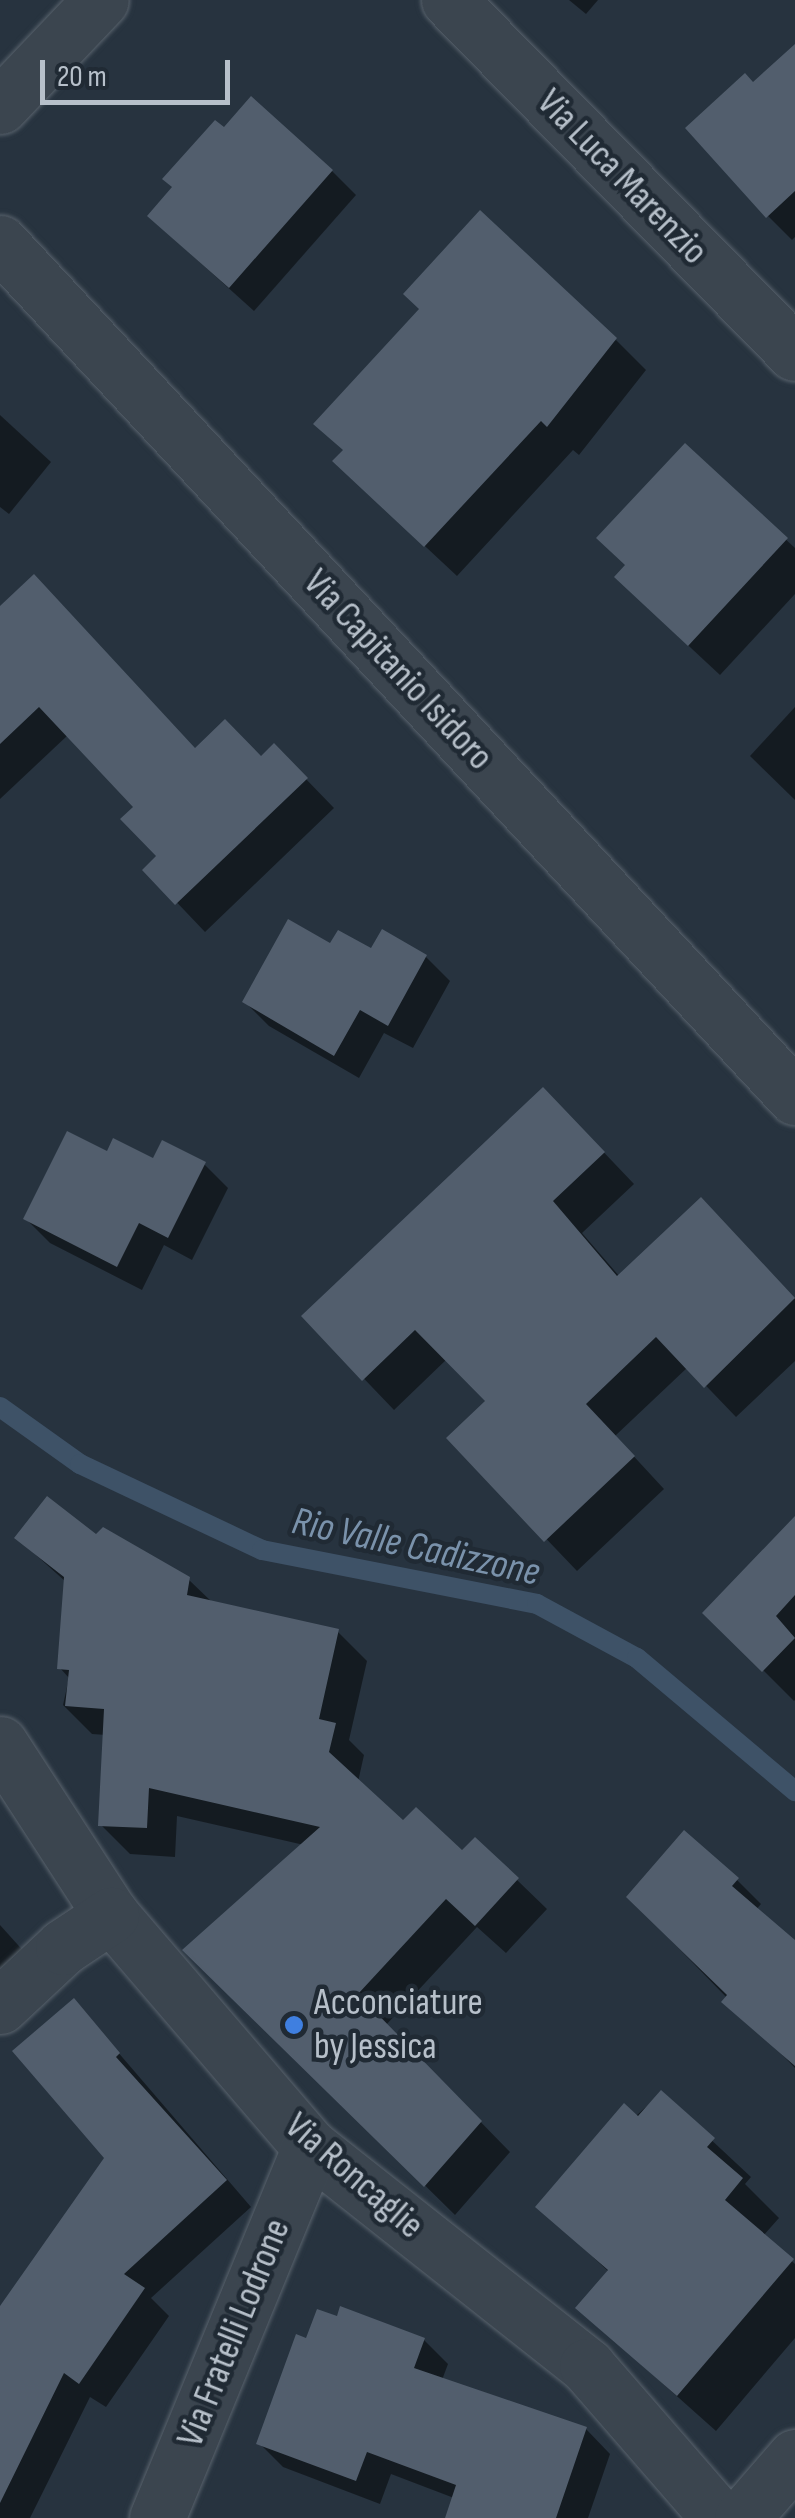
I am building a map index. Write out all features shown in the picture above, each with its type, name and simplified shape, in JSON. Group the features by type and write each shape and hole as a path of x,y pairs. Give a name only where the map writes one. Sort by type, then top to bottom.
{"street":[{"path":"0,106 101,0"},
{"name":"Via Luca Marenzio","path":"449,0 795,353"},
{"name":"Via Capitanio Isidoro","path":"0,243 795,1097"},
{"name":"Via Roncaglie","path":"0,1744 111,1915 310,2147 587,2366 695,2507"},
{"path":"0,2006 63,1947 111,1915"},
{"name":"Via Fratelli Lodrone","path":"157,2518 310,2147"},
{"path":"742,2518 795,2457"}],"building":[{"path":"795,44 795,191 766,218 685,128 745,73 753,82"},
{"path":"251,96 333,170 229,288 147,216 172,187 162,179 215,120 224,127"},
{"path":"480,210 617,338 547,427 541,421 424,547 332,461 343,450 313,424 419,309 403,294"},
{"path":"685,443 788,538 688,646 614,577 625,565 596,538"},
{"path":"34,574 195,748 225,719 261,756 274,743 308,778 175,905 142,870 156,856 120,819 133,807 39,707 0,744 0,606"},
{"path":"288,919 330,943 338,930 371,948 382,929 427,955 388,1026 360,1010 334,1056 242,1002"},
{"path":"543,1087 605,1152 553,1201 617,1276 701,1197 795,1298 704,1388 656,1337 586,1404 635,1456 544,1542 446,1438 485,1401 415,1330 362,1381 301,1316"},
{"path":"67,1131 107,1151 113,1138 153,1158 162,1140 206,1162 168,1238 139,1223 117,1267 23,1219"},
{"path":"47,1496 96,1534 103,1527 190,1577 187,1595 339,1629 319,1719 336,1723 329,1752 403,1820 416,1807 462,1850 475,1837 519,1878 475,1926 446,1899 358,1994 482,2121 424,2187 182,1950 320,1827 149,1788 147,1828 98,1826 104,1709 65,1706 69,1670 57,1669 64,1577 14,1538"},
{"path":"795,1516 795,1595 776,1616 795,1638 762,1672 702,1613"},
{"path":"684,1830 739,1878 732,1886 795,1940 795,2066 721,2002 727,1995 626,1897"},
{"path":"74,1998 120,2053 116,2057 227,2180 124,2274 145,2288 79,2384 64,2373 0,2503 0,2306 104,2158 12,2051"},
{"path":"661,2090 715,2138 707,2147 743,2178 725,2200 794,2259 677,2396 575,2308 608,2270 535,2207 624,2103 638,2116"},
{"path":"340,2306 425,2338 414,2368 587,2427 556,2518 445,2518 456,2485 367,2452 356,2481 256,2444 296,2334 306,2338 317,2309 337,2316"}],"waterway":[{"name":"Rio Valle Cadizzone","path":"0,1407 80,1464 262,1550 537,1604 637,1658 795,1791"}],"place":[{"name":"Acconciature by Jessica","path":"294,2025"}]}
